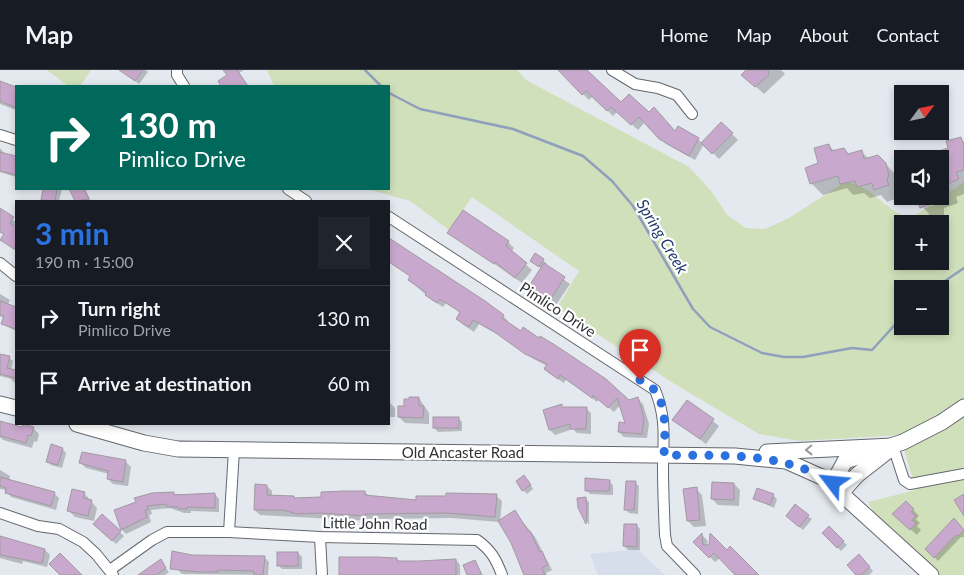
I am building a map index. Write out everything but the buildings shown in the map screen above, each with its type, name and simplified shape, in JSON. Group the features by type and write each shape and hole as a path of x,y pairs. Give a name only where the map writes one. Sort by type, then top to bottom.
{"street":[{"path":"177,70 177,75 183,85"},
{"path":"612,70 635,84 658,88 677,95 692,114"},
{"path":"0,135 15,140"},
{"path":"290,190 304,200"},
{"name":"Pimlico Drive","path":"390,218 655,390 662,408 665,434 664,535 667,546 695,575"},
{"path":"0,263 15,275"},
{"path":"0,404 15,408"},
{"path":"735,456 771,451 893,446 922,433 964,407"},
{"name":"Old Ancaster Road","path":"83,425 102,428 178,448 735,456 792,463 838,488 931,575"},
{"path":"893,446 904,480 910,484 964,474"},
{"path":"838,488 885,456 893,446"},
{"path":"229,532 234,450"},
{"path":"0,513 38,526 59,528 83,542 111,572"},
{"name":"Little John Road","path":"111,572 152,540 167,532 229,532 320,537 477,540 492,553 502,575"},
{"path":"320,537 322,575"}],"shaded area":[{"path":"637,549 665,575 598,575 590,554"}],"green space":[{"path":"47,70 91,70 81,85 67,85"},
{"path":"267,70 517,70 526,80 689,167 712,192 727,215 746,228 765,229 789,218 845,182 862,187 902,215 894,215 894,270 949,270 949,215 916,215 930,205 949,205 949,192 964,182 964,575 940,575 919,552 879,522 868,502 916,490 900,435 800,441 759,434 678,386 557,308 579,271 472,197 449,230 410,201 372,190 390,190 390,85 274,85"}],"waterway":[{"name":"Spring Creek","path":"365,70 380,85"},
{"name":"Spring Creek","path":"390,94 420,109 513,129 583,156 612,181 633,206 693,309 710,327 762,353 784,357 803,357 852,348 872,350 894,326"},
{"name":"Spring Creek","path":"946,280 964,268"}],"route":[{"path":"640,380 655,390 662,408 665,434 664,455 766,458 797,465 833,483"}]}
